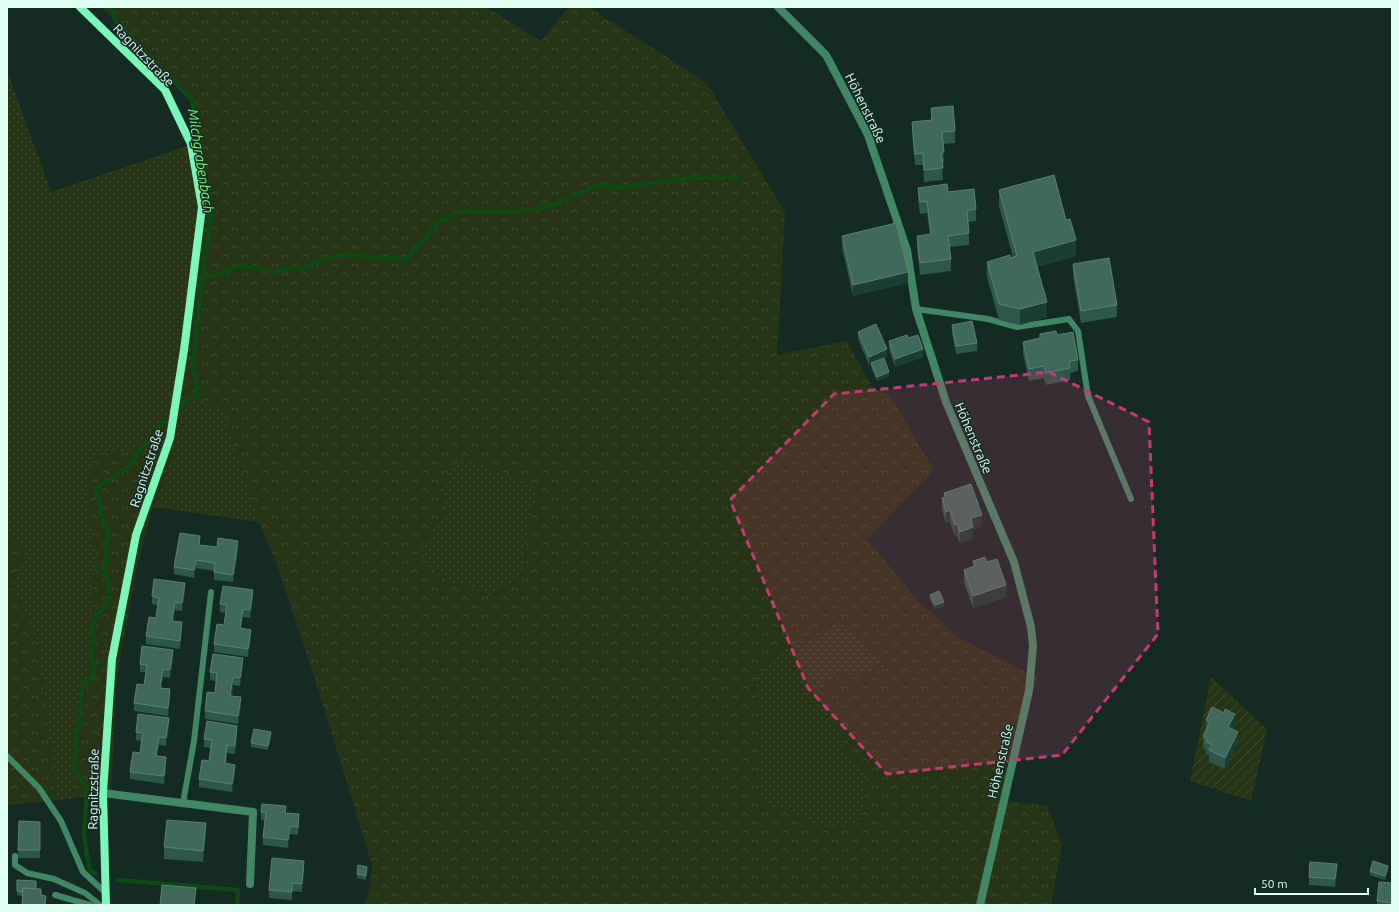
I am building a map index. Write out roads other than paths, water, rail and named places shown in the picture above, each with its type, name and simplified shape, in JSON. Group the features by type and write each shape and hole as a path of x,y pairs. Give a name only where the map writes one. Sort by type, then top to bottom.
{"main road":[{"name":"Ragnitzstraße","path":"80,7 165,90 191,144 202,207 184,350 170,438 136,535 112,659 103,793 106,905"}],"street":[{"name":"Höhenstraße","path":"778,7 826,55 868,135 907,250 916,309 946,402 1014,562 1031,627 1033,646 1029,691 980,905"},
{"path":"103,793 253,812 250,884"}],"lane":[{"path":"916,309 988,320 1017,327 1069,319 1078,331 1088,396 1131,499"},
{"path":"183,803 194,741 211,592"},
{"path":"7,756 39,788 61,821 83,872 106,893"},
{"path":"15,856 15,865 27,873 54,879 85,893 100,905"},
{"path":"55,895 90,905"}],"waterway":[{"name":"Milchgrabenbach","path":"110,7 117,23 192,100 211,210 193,365 198,397 187,399 182,405"},
{"path":"202,278 223,273 238,266 259,268 272,272 297,267 303,269 318,261 347,254 380,258 407,259 437,223 458,211 514,212 550,206 599,185 619,188 690,178 737,177"},
{"name":"Milchgrabenbach","path":"95,873 90,871 84,832 87,791 74,765 82,686 93,675 95,663 90,656 93,648 94,635 92,626 96,616 110,598 109,584 102,568 107,561 105,544 109,535 100,511 99,499 95,489 131,464 143,445 153,438 163,420"},
{"name":"Milchgrabenbach","path":"118,880 238,890 237,905"}]}
